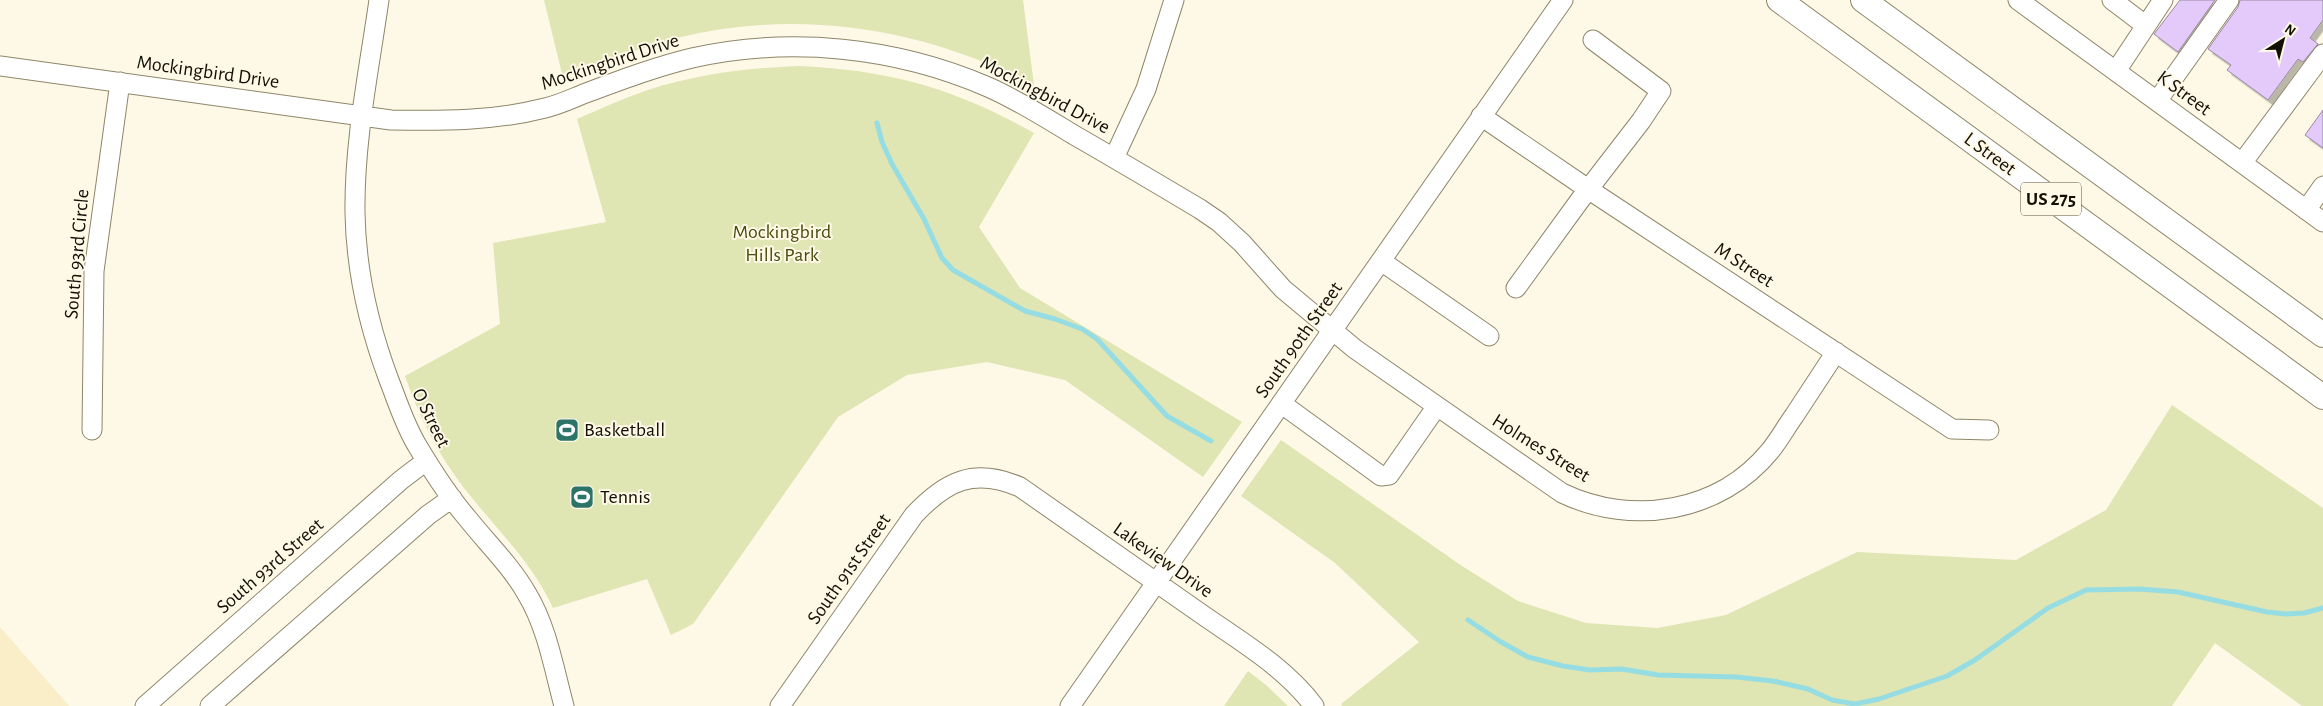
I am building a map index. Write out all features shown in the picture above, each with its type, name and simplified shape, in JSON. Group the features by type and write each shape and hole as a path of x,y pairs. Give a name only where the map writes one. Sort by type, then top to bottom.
{"main road":[{"name":"L Street","path":"1779,0 2323,397"},
{"name":"US 275","path":"1863,0 2323,335"}],"street":[{"name":"O Street","path":"380,0 359,148 355,212 358,253 368,313 381,360 406,426 426,461 452,498 510,568 528,596 540,623 564,706"},
{"path":"1114,158 1146,89 1174,0"},
{"name":"South 90th Street","path":"1070,706 1564,0"},
{"name":"K Street","path":"2018,0 2323,222"},
{"path":"2112,0 2145,25"},
{"path":"2116,71 2163,0"},
{"path":"2157,101 2230,0"},
{"path":"1516,288 1588,189 1641,121 1661,91 1593,40"},
{"name":"Mockingbird Drive","path":"0,66 391,120 437,121 502,117 547,108 658,67 693,58 757,49 822,48 895,57 961,76 1018,101 1219,222 1242,243 1283,289 1332,331"},
{"path":"2247,167 2323,54"},
{"path":"2247,167 2323,77"},
{"name":"South 93rd Circle","path":"92,430 94,271 120,82"},
{"name":"M Street","path":"1482,116 1588,189 1952,429 1989,430"},
{"path":"2306,210 2323,186"},
{"path":"1382,261 1489,336"},
{"name":"Holmes Street","path":"1332,331 1546,483 1572,498 1595,506 1625,510 1672,509 1705,499 1730,487 1756,466 1771,450 1836,352"},
{"path":"1282,404 1381,476 1389,475 1436,406"},
{"name":"South 93rd Street","path":"145,706 401,480 426,461"},
{"name":"Lakeview Drive","path":"972,478 989,477 1020,487 1270,662 1293,682 1314,706"},
{"name":"South 91st Street","path":"780,706 914,516 942,489 972,478"},
{"path":"210,706 428,514 452,498"}],"shaded area":[{"path":"0,627 69,706 0,706"}],"green space":[{"path":"544,0 1023,0 1034,85 993,66 950,50 906,38 862,29 772,24 726,28 681,37 636,50 563,78"},
{"name":"Mockingbird Hills Park","path":"798,66 862,72 920,84 976,104 1034,133 979,227 1020,288 1242,422 1203,477 1065,380 987,362 907,375 838,417 693,624 671,635 647,579 553,608 535,575 464,488 446,462 416,406 405,376 500,324 493,243 606,222 577,119 639,93 666,84 741,70"},
{"path":"2172,405 2323,508 2323,706 2302,706 2215,643 2172,706 1342,706 1341,704 1419,642 1335,563 1241,496 1281,440 1462,566 1518,601 1586,623 1657,628 1726,615 1857,552 2016,560 2106,510"},
{"path":"1248,671 1266,685 1288,706 1224,706"}],"building":[{"path":"2180,0 2215,0 2178,52 2154,34"},
{"path":"2240,0 2323,0 2323,20 2310,38 2318,44 2303,62 2298,59 2268,100 2227,70 2231,65 2208,49 2238,7"},
{"path":"2323,110 2323,148 2305,135"}],"waterway":[{"path":"877,123 882,142 892,164 924,219 942,258 953,270 1025,311 1082,329 1097,339 1167,416 1211,441"},
{"path":"1468,620 1528,657 1563,666 1590,670 1622,669 1658,675 1736,677 1773,681 1808,689 1832,700 1855,704 1879,699 1947,676 1975,660 2048,608 2086,590 2139,589 2178,592 2267,612 2286,614 2304,613 2323,608"}],"place":[{"name":"Basketball","path":"567,430"},
{"name":"Tennis","path":"582,497"}]}
